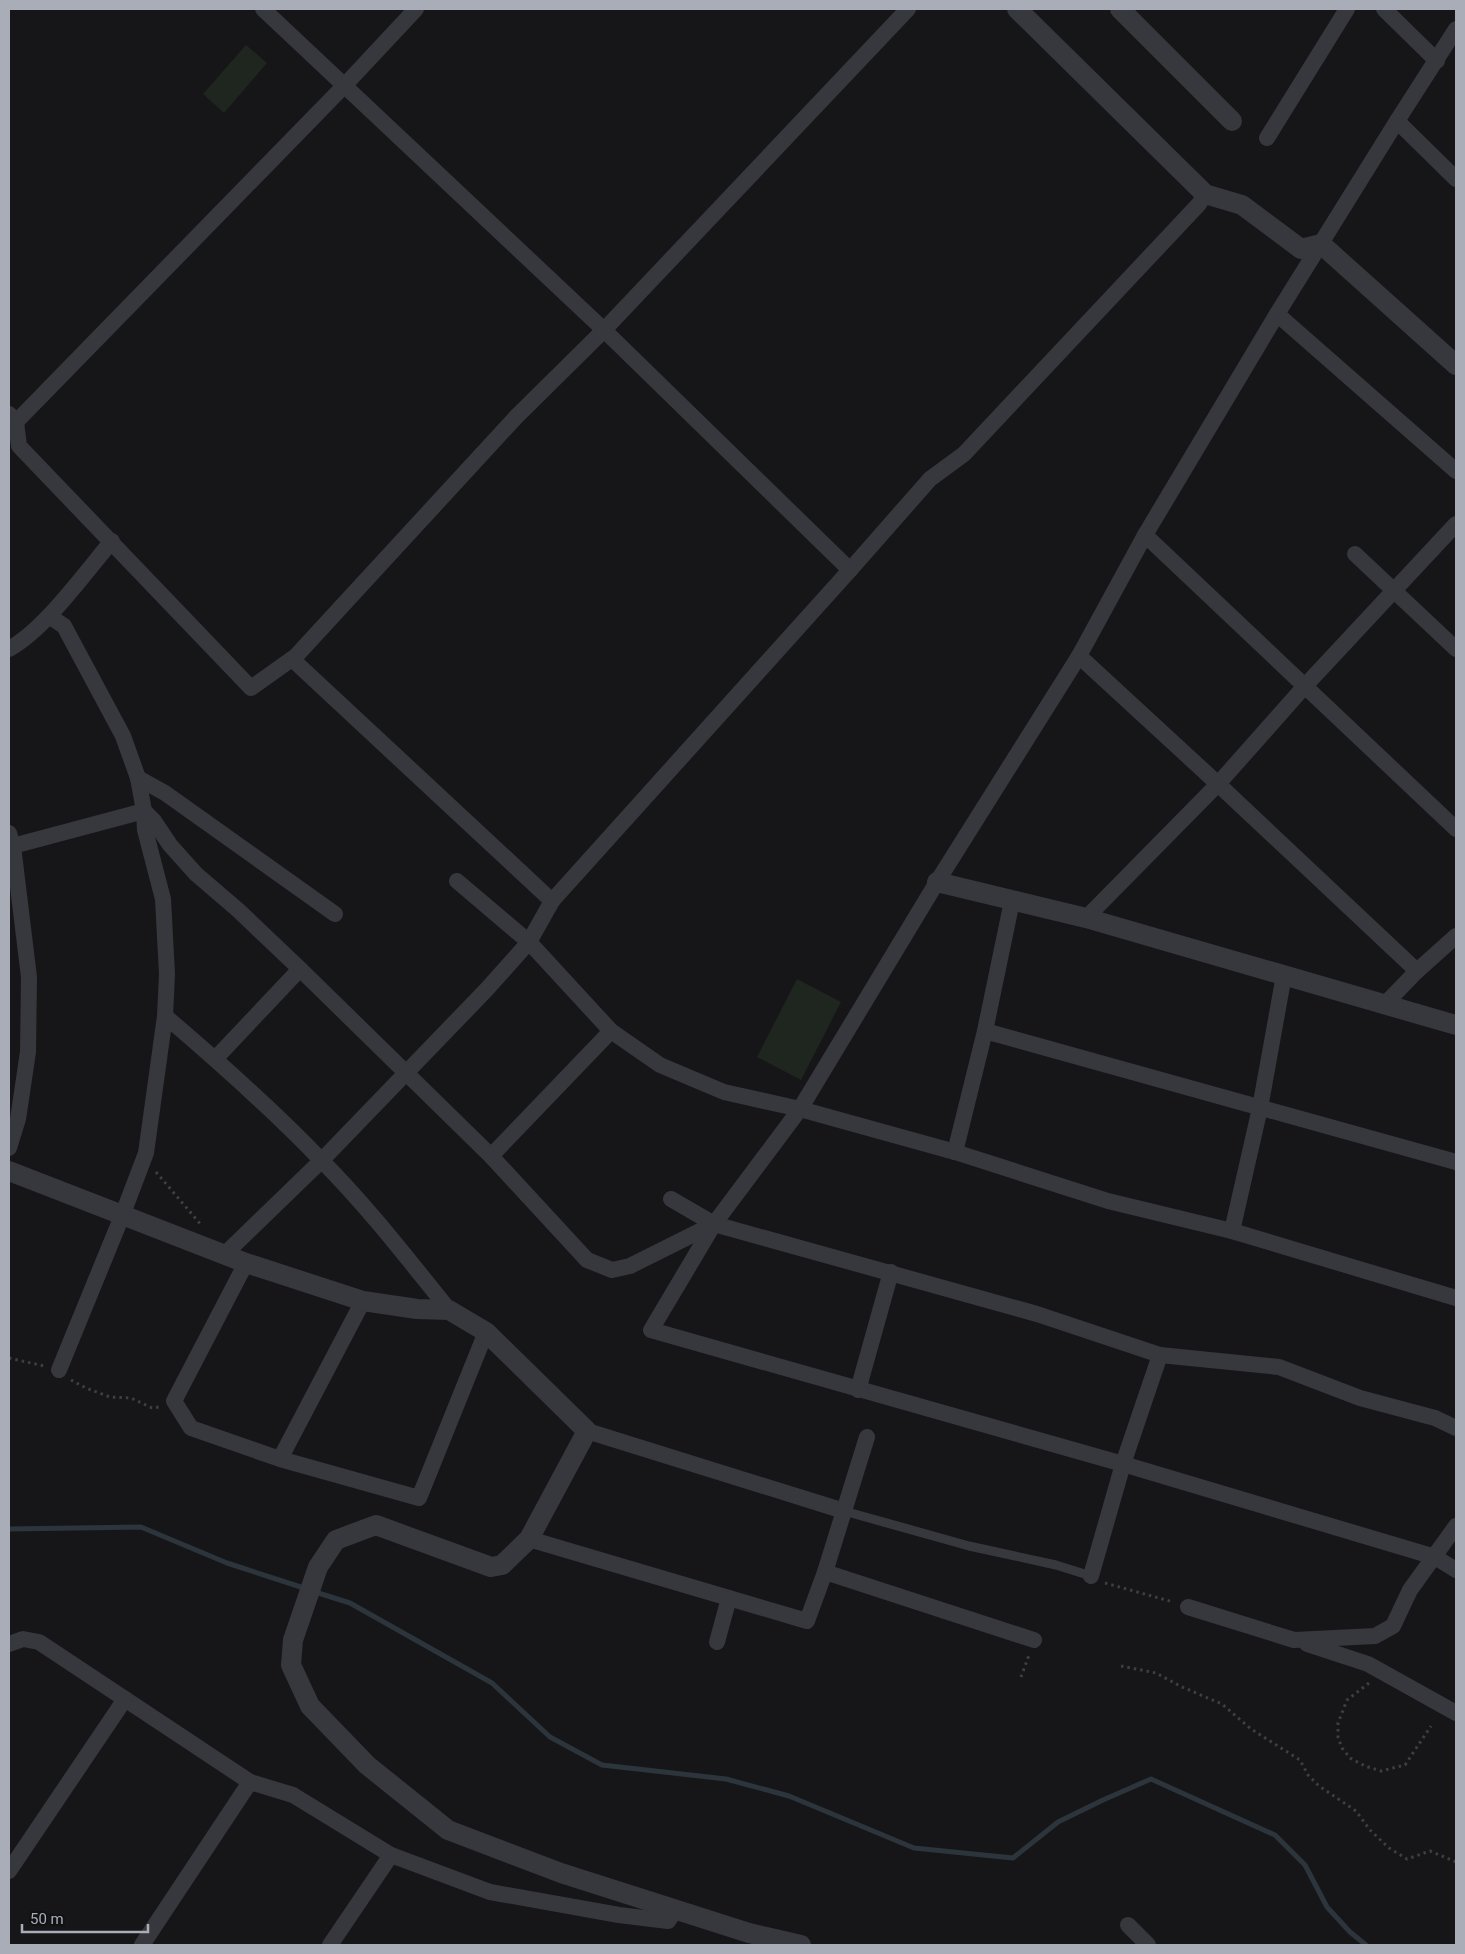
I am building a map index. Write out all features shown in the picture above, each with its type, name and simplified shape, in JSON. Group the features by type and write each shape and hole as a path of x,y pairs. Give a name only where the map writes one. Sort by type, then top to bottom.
{"street":[{"path":"263,9 604,330 850,570"},
{"path":"416,9 344,86 13,418 14,451 112,542 251,688 292,659 516,417 604,330 908,9"},
{"path":"1017,9 1205,194 1242,205 1301,249 1321,244"},
{"path":"1120,9 1232,121"},
{"path":"1267,138 1347,9"},
{"path":"1384,9 1438,60"},
{"path":"1456,30 1397,120 1277,314 1145,535 1079,656 937,882 800,1109 714,1224 651,1330 1123,1464 1435,1557 1456,1570"},
{"path":"1397,120 1456,178"},
{"path":"225,1254 322,1160 406,1074 529,942 552,901 930,479 964,454 1199,204 1205,194"},
{"path":"1321,244 1456,365"},
{"path":"1277,314 1456,470"},
{"path":"1086,918 1218,784 1304,687 1456,524"},
{"path":"1145,535 1456,829"},
{"path":"9,649 18,644 49,616 112,542"},
{"path":"1355,554 1456,649"},
{"path":"49,616 64,626 123,736 138,778 144,811 145,830 164,908 167,974 165,1016 144,1158 59,1370"},
{"path":"1079,656 1417,972"},
{"path":"292,659 552,901"},
{"path":"138,778 165,793 336,914"},
{"path":"9,1148 18,1118 28,1052 29,977 10,842 144,811"},
{"path":"144,811 154,821 170,845 196,874 238,910 300,969 491,1156 587,1260 612,1270 630,1266 714,1224"},
{"path":"457,881 529,942 610,1031 660,1065 724,1092 800,1109 955,1152 1108,1201 1232,1231 1456,1298"},
{"path":"937,882 1086,918 1456,1025"},
{"path":"955,1152 986,1031 1012,900"},
{"path":"1384,1005 1456,936"},
{"path":"215,1059 300,969"},
{"path":"1232,1231 1260,1108 1284,975"},
{"path":"165,1016 215,1059 322,1160 386,1232 449,1310 486,1332 587,1431 844,1511"},
{"path":"491,1156 610,1031"},
{"path":"986,1031 1456,1162"},
{"path":"9,1171 246,1263 363,1301 418,1309 449,1310"},
{"path":"671,1199 714,1224 1037,1314 1160,1355 1279,1367 1360,1398 1435,1418 1456,1428"},
{"path":"246,1263 174,1401 191,1428 280,1460 419,1498 486,1332"},
{"path":"858,1390 891,1272"},
{"path":"280,1460 363,1301"},
{"path":"1091,1576 1123,1464 1160,1355"},
{"path":"587,1431 529,1539 502,1565 491,1566 376,1525 336,1540 318,1567 292,1640 291,1665 310,1706 367,1765 448,1830 561,1873 749,1933 800,1945"},
{"path":"529,1539 807,1621 825,1572 867,1437"},
{"path":"1294,1640 1375,1636 1393,1626 1410,1590 1456,1526"},
{"path":"825,1572 1034,1640"},
{"path":"717,1642 729,1598"},
{"path":"1188,1607 1368,1664 1456,1713"},
{"path":"9,1644 23,1638 39,1642 250,1782 293,1795 391,1855 490,1892 619,1915 668,1921 676,1910"},
{"path":"9,1871 125,1699"},
{"path":"142,1945 250,1782"},
{"path":"330,1945 391,1855"},
{"path":"1128,1925 1148,1945"}],"lane":[{"path":"844,1511 969,1546 1056,1565 1091,1576"}],"path":[{"path":"144,1158 207,1232"},
{"path":"9,1358 59,1370 86,1388 110,1397 130,1398 152,1408 174,1401"},
{"path":"1091,1576 1110,1586 1188,1607"},
{"path":"1021,1677 1034,1640"},
{"path":"1121,1666 1156,1673 1182,1688 1222,1704 1252,1729 1300,1760 1308,1775 1319,1786 1356,1811 1370,1830 1389,1848 1407,1860 1430,1851 1456,1862"},
{"path":"1394,1678 1375,1679 1357,1690 1348,1700 1338,1723 1338,1737 1342,1748 1350,1758 1365,1766 1381,1771 1405,1765 1431,1726"}],"shaded area":[{"path":"246,45 267,63 224,113 203,94"},
{"path":"797,979 841,1002 801,1080 757,1057"}],"waterway":[{"path":"9,1529 141,1527 227,1563 307,1589"},
{"path":"315,1592 350,1603 492,1683 550,1737 602,1765 726,1779 789,1796 914,1848 1013,1858 1058,1822 1151,1779 1275,1835 1305,1865 1327,1907 1350,1932 1366,1945"}]}
